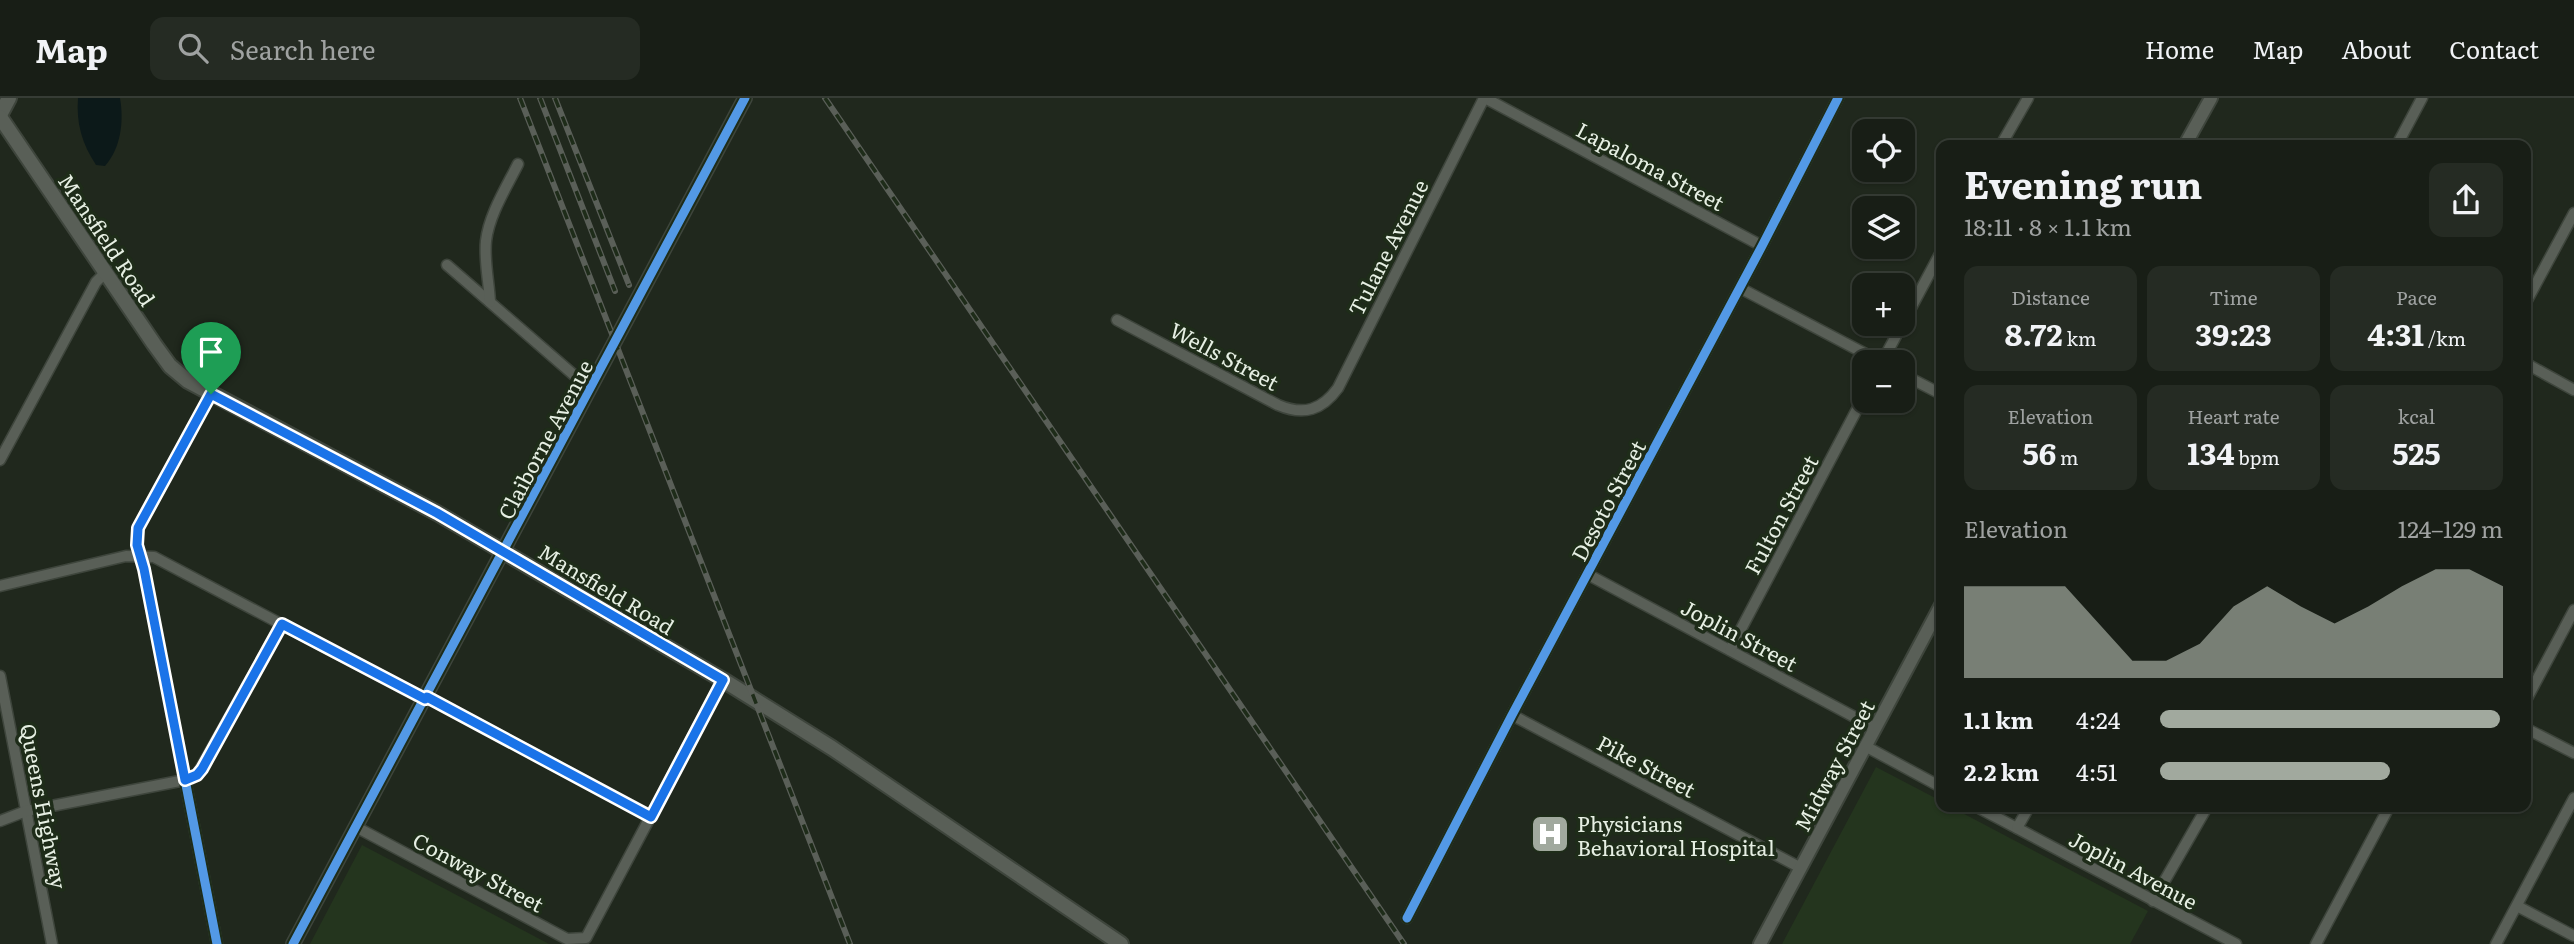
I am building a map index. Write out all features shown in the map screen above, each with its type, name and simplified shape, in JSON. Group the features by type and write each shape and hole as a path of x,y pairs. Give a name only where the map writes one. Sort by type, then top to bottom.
{"main road":[{"path":"0,116 9,98"},
{"name":"Mansfield Road","path":"0,116 170,366 188,381 437,513 723,680 832,748 1121,944"}],"street":[{"name":"Claiborne Avenue","path":"293,944 745,98"},
{"name":"Lapaloma Street","path":"1484,98 1762,246"},
{"name":"Tulane Avenue","path":"1318,408 1330,399 1338,388 1484,98"},
{"name":"Desoto Street","path":"1407,918 1838,98"},
{"path":"2004,140 2028,98"},
{"path":"2188,140 2211,98"},
{"path":"2400,140 2422,98"},
{"path":"490,302 486,237 494,213 518,164"},
{"path":"2531,293 2574,213"},
{"path":"1888,350 1936,261"},
{"path":"447,265 590,389"},
{"path":"0,460 96,282 106,272"},
{"path":"1740,288 1858,350"},
{"name":"Wells Street","path":"1117,320 1278,405 1299,411 1318,408"},
{"path":"2531,366 2574,390"},
{"path":"1915,381 1936,391"},
{"path":"211,394 143,517 136,540 217,944"},
{"name":"Fulton Street","path":"1730,650 1855,413"},
{"path":"0,586 126,556 141,555 165,561 651,817 723,680"},
{"name":"Joplin Street","path":"1587,574 1875,728"},
{"path":"2531,691 2574,610"},
{"name":"Midway Street","path":"1760,944 1936,614"},
{"path":"0,821 26,811 185,780 197,775 282,624"},
{"name":"Queens Highway","path":"0,676 52,944"},
{"name":"Pike Street","path":"1512,715 1801,868"},
{"path":"2531,731 2574,754"},
{"path":"1866,746 1936,784"},
{"path":"2496,944 2574,797"},
{"name":"Joplin Avenue","path":"1987,812 2221,940 2236,944"},
{"path":"2017,828 2026,812"},
{"path":"2153,901 2204,812"},
{"path":"2316,944 2386,812"},
{"name":"Conway Street","path":"356,827 568,939 586,938 651,817"},
{"path":"2517,905 2574,936"}],"shaded area":[{"path":"78,98 120,98 120,134 115,151 105,166 96,165 87,149 79,125"},
{"path":"1876,767 1936,798 1936,812 1960,812 2148,911 2130,944 1782,944"},
{"path":"362,845 549,944 310,944"}],"railway":[{"path":"520,98 850,944"},
{"path":"540,98 615,291"},
{"path":"555,98 629,285"},
{"path":"825,98 1404,944"}],"cycle path":[{"path":"293,944 745,98"},
{"path":"1407,918 1838,98"},
{"path":"211,394 138,528 137,545 144,569 217,944"}],"place":[{"name":"Physicians Behavioral Hospital","path":"1550,834"}],"route":[{"path":"211,394 437,513 723,680 651,817 427,697 425,699 282,624 202,769 197,775 185,780 136,540 143,517 211,394"}]}
